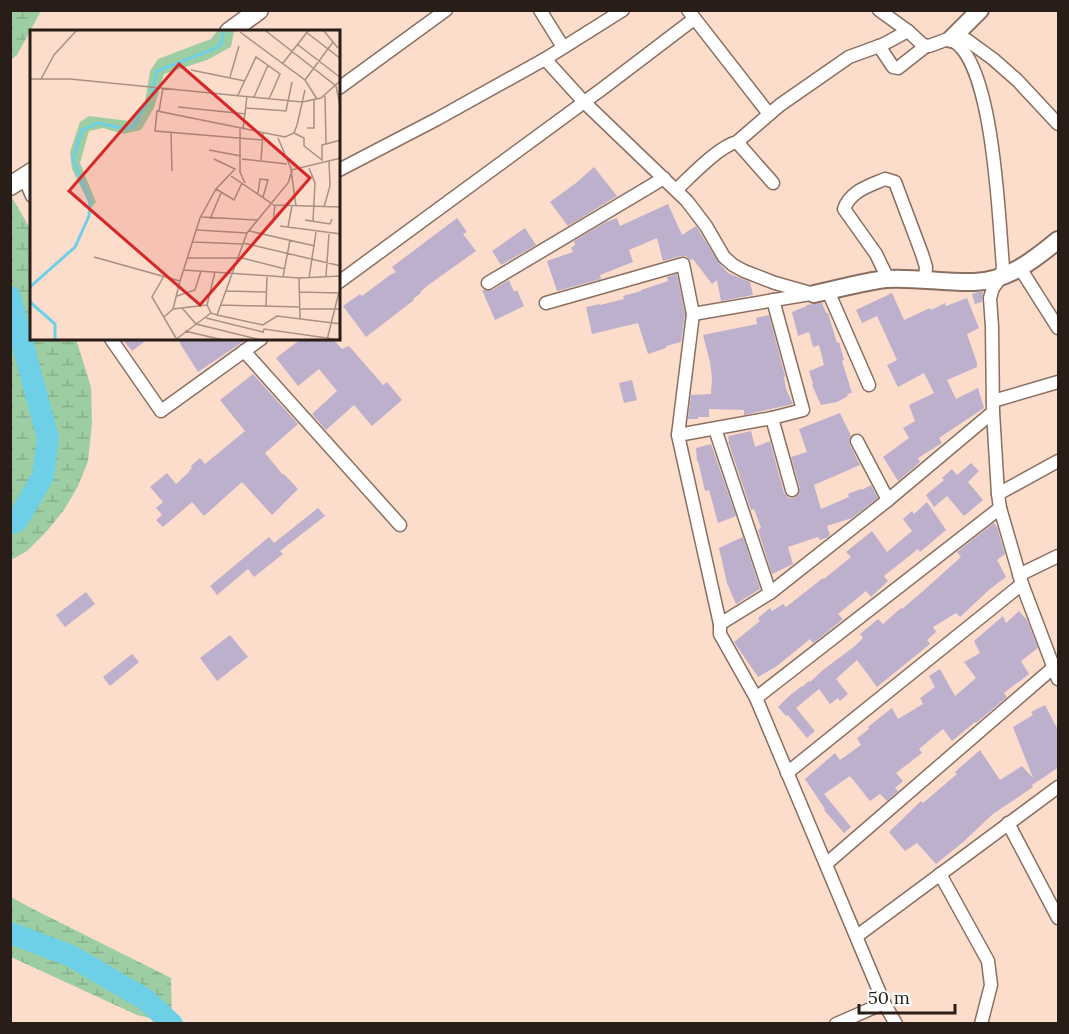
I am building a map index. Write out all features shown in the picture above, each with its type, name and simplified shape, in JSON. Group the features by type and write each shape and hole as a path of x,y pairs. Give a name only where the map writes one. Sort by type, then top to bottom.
{"main road":[{"path":"232,30 259,10"}],"street":[{"path":"340,87 446,10"},
{"path":"540,10 563,47"},
{"path":"340,169 545,59 623,10"},
{"path":"879,10 926,46"},
{"path":"951,39 980,10"},
{"path":"340,281 584,102 691,15 769,114"},
{"path":"676,190 718,152 736,142 780,105 849,57 908,32"},
{"path":"879,46 893,66 898,68 926,46 944,39 967,40 1017,80 1059,124"},
{"path":"826,864 1055,664 1021,579 1000,508 993,406 990,298 993,288 1001,277 1003,267 996,178 988,117 971,62 951,39"},
{"path":"545,59 584,102 687,201 706,226 724,257 733,265 775,283 821,292"},
{"path":"736,142 772,183"},
{"path":"488,283 664,178"},
{"path":"22,179 30,193"},
{"path":"888,279 876,254 844,209 846,202 858,192 885,179 895,182 926,267 925,280"},
{"path":"693,314 888,279 976,282 1001,277 1034,260 1059,240"},
{"path":"546,303 683,264 693,314 678,435 720,624 720,634 756,698 884,1003 896,1023"},
{"path":"1020,268 1059,328"},
{"path":"821,292 869,385"},
{"path":"678,435 803,410 773,300"},
{"path":"112,340 161,411 260,340"},
{"path":"244,351 400,525"},
{"path":"720,624 770,593 888,500 993,406 1059,382"},
{"path":"772,418 792,490"},
{"path":"715,429 770,593"},
{"path":"857,441 888,500"},
{"path":"998,494 1059,461"},
{"path":"756,698 1000,508"},
{"path":"787,773 1021,579 1059,556"},
{"path":"856,936 1059,787"},
{"path":"1008,824 1059,918"},
{"path":"940,874 988,961 990,985 981,1023"},
{"path":"836,1023 884,1003"}],"green space":[{"path":"11,10 41,11 17,55 11,60"},
{"path":"10,194 30,228 30,340 76,340 91,387 92,423 88,461 78,486 64,510 27,551 11,560"},
{"path":"11,897 171,978 172,1023 137,1015 11,957"}],"building":[{"path":"594,167 617,196 568,226 550,202"},
{"path":"668,204 682,235 696,226 719,263 728,273 750,282 753,295 721,301 717,280 712,284 693,259 681,256 663,261 657,238 629,250 633,262 600,275 601,279 557,291 547,261 573,252 571,248 575,245 574,241 606,222 617,218 620,226"},
{"path":"457,218 467,232 463,234 476,251 427,286 414,300 366,337 343,306 360,294 362,296 396,272 392,267"},
{"path":"525,228 536,245 501,265 492,251"},
{"path":"677,274 685,314 681,342 648,354 638,323 592,334 586,307 624,299 623,296 668,281 667,277"},
{"path":"509,280 514,292 517,290 524,306 495,320 482,290 492,290"},
{"path":"983,292 982,302 975,304 972,294"},
{"path":"892,293 904,320 930,308 931,310 945,303 946,306 967,298 979,328 967,334 977,367 947,380 956,399 978,388 984,408 939,438 942,443 918,458 920,462 898,481 883,457 909,438 903,428 915,421 909,405 934,393 924,373 898,387 887,365 897,360 877,316 862,323 856,310"},
{"path":"822,303 828,313 837,343 839,342 852,393 837,402 821,405 812,385 809,371 824,365 819,345 813,347 809,332 798,336 792,312 806,305"},
{"path":"769,315 785,376 786,389 793,404 744,415 744,410 709,409 709,417 688,419 691,395 711,394 710,362 703,335 757,324 756,318"},
{"path":"123,340 147,340 132,351"},
{"path":"182,340 246,340 198,372 179,342"},
{"path":"300,340 334,340 342,349 349,346 383,385 387,382 402,400 372,426 354,405 326,430 312,414 337,391 319,369 298,386 276,358"},
{"path":"253,374 298,424 265,453 298,489 272,515 242,482 204,516 192,502 163,527 156,520 162,515 156,508 163,502 150,487 167,473 176,484 200,458 205,464 245,431 220,400"},
{"path":"632,380 637,400 624,403 619,383"},
{"path":"840,413 851,436 850,445 860,465 814,485 821,509 849,497 848,494 871,485 878,498 852,518 827,526 830,535 828,537 820,540 818,537 788,547 793,564 772,574 758,530 761,528 754,509 751,510 728,436 751,431 755,447 770,441 784,493 789,498 794,498 798,495 800,488 791,457 807,452 799,429"},
{"path":"711,444 736,516 718,523 709,490 705,491 697,461 696,448"},
{"path":"971,463 979,471 968,482 983,500 964,516 947,496 934,507 926,495 944,480 942,478 952,469 957,475"},
{"path":"927,502 946,530 920,552 918,549 884,576 888,581 871,597 866,591 838,614 843,619 816,641 813,643 810,639 777,666 758,677 734,642 760,621 758,618 770,608 772,611 783,604 786,607 824,579 851,557 846,552 872,531 887,552 912,531 903,519 912,511 914,514"},
{"path":"318,508 325,516 280,551 283,554 254,577 248,569 217,595 210,586 269,537 274,543"},
{"path":"994,523 1005,554 997,560 1006,577 960,617 956,613 933,627 936,632 927,640 930,644 877,687 857,660 836,679 848,694 840,701 838,698 830,704 819,689 796,708 815,731 807,738 788,715 786,716 778,707 855,646 863,638 860,634 878,619 883,624 922,592 961,557 957,552"},
{"path":"743,537 760,589 736,604 727,583 719,548"},
{"path":"86,592 95,604 65,627 56,615"},
{"path":"1019,611 1027,620 1038,648 1021,661 1029,674 1004,693 1007,697 952,741 943,729 919,749 922,753 896,773 903,781 895,788 898,791 887,801 880,794 870,801 850,776 824,794 851,827 844,833 824,810 805,779 835,753 840,760 861,745 857,738 892,708 898,719 923,704 920,698 935,687 929,676 940,669 955,696 976,678 964,662 980,653 974,641 1003,616 1006,623"},
{"path":"230,635 248,657 217,681 200,658"},
{"path":"132,654 139,662 110,686 103,677"},
{"path":"1045,705 1059,732 1059,767 993,814 936,864 917,843 905,851 889,832 921,801 923,803 957,774 955,772 980,750 1000,780 1022,766 1033,778 1013,727 1033,715 1031,712"}],"waterway":[{"path":"10,297 48,438 43,476 17,521 10,524"},
{"path":"10,933 69,955 145,999 172,1024"}]}
